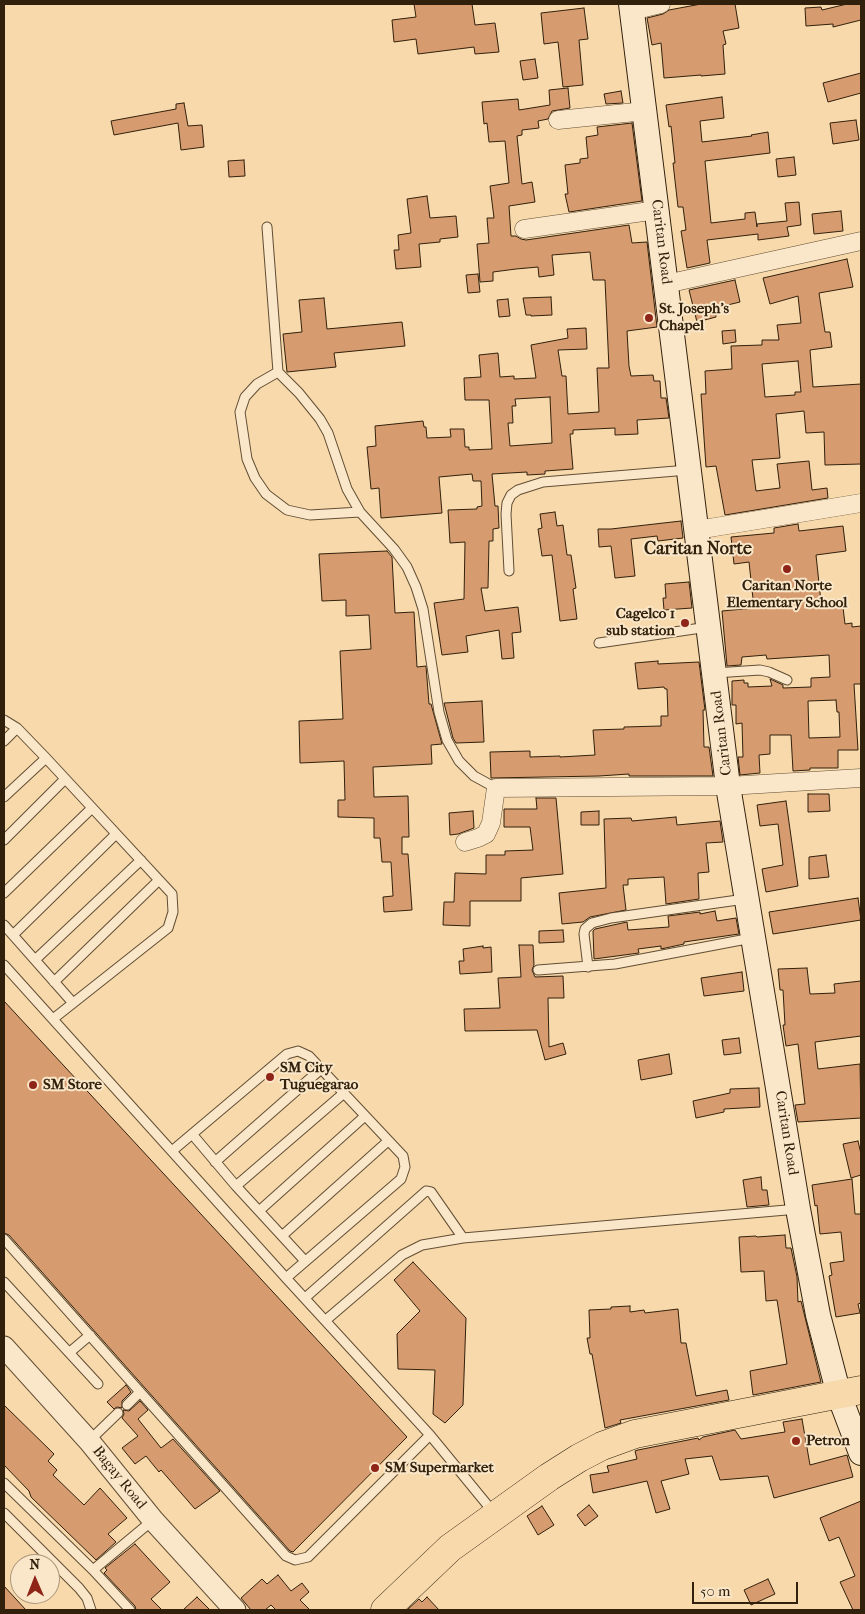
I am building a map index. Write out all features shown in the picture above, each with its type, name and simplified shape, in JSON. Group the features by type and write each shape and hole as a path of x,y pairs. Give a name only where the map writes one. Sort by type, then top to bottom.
{"highway":[{"path":"385,1610 450,1548 510,1503 579,1458 602,1446 635,1434 850,1393"}],"main road":[{"name":"Caritan Road","path":"632,7 728,786 798,1209 818,1315 850,1393 861,1453"}],"street":[{"path":"632,7 661,4"},
{"path":"558,120 645,111"},
{"path":"524,229 657,210"},
{"path":"666,284 861,241"},
{"path":"697,530 861,503"},
{"path":"465,842 486,834 492,823 496,788 728,786 861,778"},
{"name":"Bagay Road","path":"4,1347 89,1440 153,1520 235,1610"}],"lane":[{"path":"266,227 278,372 299,393 324,426 347,489 360,512 394,549 407,567 423,609 439,712 447,740 459,761 474,776 496,788"},
{"path":"278,372 257,384 245,397 240,412 248,460 255,478 266,494 287,510 310,515 360,512"},
{"path":"508,571 507,503 511,495 518,490 543,482 689,470"},
{"path":"600,643 708,627"},
{"path":"714,673 760,670 770,672 787,680"},
{"path":"4,720 17,728 46,758 172,894 173,912 168,928 53,1019"},
{"path":"4,740 17,728"},
{"path":"4,798 46,758"},
{"path":"4,840 66,779"},
{"path":"4,893 92,808"},
{"path":"12,935 116,834"},
{"path":"35,960 141,860"},
{"path":"54,982 159,880"},
{"path":"588,967 584,934 585,929 592,923 612,918 747,898"},
{"path":"4,925 73,1003"},
{"path":"538,970 615,964 753,938"},
{"path":"4,965 430,1435 496,1515"},
{"path":"172,1151 287,1054 298,1051 309,1056 403,1156 405,1167 402,1178 286,1278"},
{"path":"215,1162 321,1069"},
{"path":"236,1186 344,1093"},
{"path":"260,1211 365,1116"},
{"path":"192,1134 236,1186 305,1261"},
{"path":"282,1235 388,1140"},
{"path":"305,1298 426,1191 431,1192 463,1238"},
{"path":"326,1320 402,1255 422,1245 463,1238 798,1209"},
{"path":"5,1243 90,1335 286,1556 295,1560 308,1557 430,1435"},
{"path":"4,1282 98,1384"},
{"path":"70,1352 90,1335"},
{"path":"127,1405 140,1392"},
{"path":"89,1440 118,1413"},
{"path":"4,1483 93,1570 130,1610"},
{"path":"4,1513 79,1588 91,1610"},
{"path":"93,1570 153,1520"}],"building":[{"path":"414,4 472,4 475,25 495,23 499,52 475,54 474,47 418,54 416,39 394,42 392,20 416,17"},
{"path":"701,4 735,4 739,28 723,31 726,44 723,45 725,74 664,78 661,43 652,45 647,18 663,14 669,10"},
{"path":"847,4 861,4 861,20 833,27 833,24 806,26 805,8 821,7 822,10"},
{"path":"584,8 588,39 579,40 583,85 563,87 558,42 544,44 541,13"},
{"path":"535,59 538,78 523,80 520,61"},
{"path":"861,73 861,93 828,102 823,83"},
{"path":"568,88 570,108 552,111 548,119 538,121 539,128 522,130 522,135 517,136 522,184 532,182 535,202 509,206 511,236 526,240 629,225 632,243 647,242 657,327 627,331 629,366 631,376 653,375 654,381 660,381 661,398 666,398 669,418 637,420 638,434 615,435 615,428 573,430 573,434 570,434 573,469 545,471 545,474 527,475 527,472 492,474 495,506 498,506 499,528 493,529 493,541 489,541 488,588 481,588 485,611 518,607 521,632 512,633 514,658 502,659 499,630 466,636 468,652 442,655 434,603 464,599 465,542 450,543 448,510 477,509 477,507 482,506 481,481 473,481 472,474 439,477 442,513 381,518 379,488 371,489 367,447 376,446 375,426 423,421 424,427 426,427 427,438 451,437 450,429 464,429 465,447 469,447 469,450 492,449 489,400 465,400 464,378 481,377 479,355 498,353 500,377 514,376 514,379 536,378 531,345 568,338 567,329 586,328 587,349 558,350 562,376 566,376 568,414 599,412 597,368 609,368 605,280 593,280 590,252 552,255 554,275 539,277 538,267 516,269 493,272 493,281 480,282 477,244 489,243 487,218 494,218 490,186 509,183 505,141 489,142 487,123 484,124 482,102 518,99 519,110 550,105 549,90","holes":["550,397 552,443 510,446 508,423 513,423 512,406 516,406 515,399"]},
{"path":"621,91 623,103 606,104 604,94"},
{"path":"722,97 724,118 700,121 702,142 752,136 768,132 770,153 705,161 711,223 745,219 745,213 755,212 757,227 757,224 787,221 785,203 799,202 801,225 787,227 789,236 758,240 758,234 707,240 710,263 687,268 681,231 686,230 683,207 678,207 671,126 669,127 666,105"},
{"path":"184,103 188,126 202,125 204,147 181,150 178,123 114,135 111,121 176,109 176,104"},
{"path":"856,120 859,140 833,144 830,123"},
{"path":"632,123 642,201 569,212 565,194 568,194 565,165 580,163 580,159 588,158 586,137 598,135 597,127"},
{"path":"794,157 796,175 778,177 776,159"},
{"path":"244,160 245,176 229,177 228,161"},
{"path":"427,196 430,218 456,216 458,237 440,239 440,242 419,244 421,267 396,269 394,250 399,250 398,235 411,233 407,199"},
{"path":"841,211 843,231 814,234 812,214"},
{"path":"847,259 853,287 819,293 825,332 830,332 832,347 810,350 813,387 861,384 861,464 825,465 824,432 806,433 804,411 776,414 780,458 752,460 756,491 780,488 777,464 809,461 812,490 827,488 828,498 725,515 716,466 706,467 701,394 706,394 705,371 732,369 731,346 762,345 762,340 779,340 777,325 801,323 798,296 770,304 763,278","holes":["798,361 801,392 795,392 795,395 765,397 762,364"]},
{"path":"478,274 480,292 468,293 466,275"},
{"path":"735,280 740,302 715,308 716,317 697,322 689,290"},
{"path":"551,297 552,315 526,315 523,298"},
{"path":"324,298 327,329 402,322 405,346 334,353 336,367 287,372 283,334 302,332 299,300"},
{"path":"508,299 510,316 499,317 497,300"},
{"path":"735,330 736,342 723,344 722,331"},
{"path":"555,512 557,526 563,525 567,555 571,555 576,588 573,589 577,619 560,621 552,555 542,556 538,529 542,528 540,514"},
{"path":"681,521 683,538 658,541 657,536 631,539 635,576 615,578 611,546 599,547 598,529"},
{"path":"798,524 799,531 843,526 846,551 816,555 821,602 842,599 845,624 852,623 852,627 861,626 861,684 854,684 858,750 838,750 838,768 810,768 810,770 793,771 791,735 770,735 770,754 759,755 760,773 740,775 738,757 743,757 742,723 736,724 736,705 732,705 732,681 744,680 744,683 748,683 748,687 772,686 770,679 783,685 783,688 811,687 811,678 830,677 829,655 767,659 766,655 742,657 741,665 727,666 722,611 754,608 749,562 734,564 731,537 774,533 774,528","holes":["836,700 837,712 839,712 840,737 809,738 808,701"]},
{"path":"387,551 392,557 395,613 414,612 417,667 426,666 429,704 431,704 442,744 431,745 432,764 373,767 374,797 408,796 409,837 402,837 402,854 408,854 412,910 384,912 383,897 393,896 391,862 382,862 380,838 374,838 374,818 338,817 338,800 345,800 344,761 300,763 299,721 343,719 340,651 371,649 369,615 346,616 346,600 322,601 319,554"},
{"path":"689,582 692,608 664,610 663,598 666,598 665,584"},
{"path":"658,661 658,664 699,662 705,710 703,710 704,747 709,747 713,776 629,776 629,774 491,778 490,752 530,751 530,757 595,755 593,730 661,726 661,716 668,716 667,689 664,687 638,689 635,663"},
{"path":"482,701 484,742 456,743 444,703"},
{"path":"808,794 829,794 830,811 808,812"},
{"path":"536,798 556,798 563,874 521,878 521,901 470,901 470,926 443,925 444,902 454,902 455,873 486,874 486,855 505,855 505,851 533,850 530,827 504,827 504,809 537,809"},
{"path":"786,801 798,886 766,892 762,869 783,865 778,824 760,826 757,805"},
{"path":"473,811 474,828 450,835 449,813"},
{"path":"599,811 599,825 581,825 581,812"},
{"path":"676,817 677,825 720,821 723,842 706,843 709,872 698,873 699,899 666,904 664,877 628,879 628,885 623,885 626,910 590,917 583,922 562,924 559,893 606,888 604,819 631,818 632,821"},
{"path":"826,855 829,877 809,879 809,857"},
{"path":"858,898 861,920 773,934 769,912"},
{"path":"715,911 717,921 736,918 739,934 684,942 684,944 661,949 661,946 638,949 639,953 594,959 593,931 595,929 627,922 628,930 669,927 668,916"},
{"path":"563,930 564,942 539,943 539,931"},
{"path":"519,945 533,945 534,965 532,970 535,977 563,976 564,998 548,998 549,1047 563,1043 566,1054 545,1060 537,1030 465,1031 464,1009 500,1008 498,978 521,977"},
{"path":"483,946 483,948 491,947 492,972 460,974 459,961 464,961 463,949"},
{"path":"807,968 810,994 835,993 834,984 861,981 861,1036 815,1042 818,1069 860,1064 861,1118 798,1122 795,1105 805,1104 798,1044 786,1046 783,1025 785,1025 783,990 780,990 778,969"},
{"path":"742,972 744,991 704,996 701,978"},
{"path":"4,1001 407,1437 293,1552 290,1551 9,1235 4,1233"},
{"path":"739,1038 741,1053 724,1055 722,1040"},
{"path":"669,1054 672,1074 641,1080 638,1060"},
{"path":"759,1088 760,1107 724,1109 724,1112 696,1118 693,1101 730,1093 730,1089"},
{"path":"858,1141 861,1154 861,1175 851,1178 843,1144"},
{"path":"761,1177 762,1190 767,1190 769,1205 747,1207 743,1180"},
{"path":"852,1179 855,1214 861,1214 861,1303 858,1304 860,1313 836,1317 829,1276 832,1275 830,1263 844,1261 841,1232 820,1234 817,1205 815,1206 812,1185"},
{"path":"785,1235 786,1248 791,1248 797,1277 798,1302 801,1301 821,1382 753,1395 750,1371 787,1364 777,1300 766,1301 764,1271 741,1272 739,1237"},
{"path":"413,1262 466,1318 463,1405 445,1423 433,1414 435,1370 398,1369 397,1334 420,1311 394,1280"},
{"path":"630,1306 630,1312 644,1310 645,1313 678,1309 681,1343 686,1343 696,1396 727,1390 729,1400 620,1420 621,1423 605,1428 592,1354 590,1354 587,1338 590,1338 589,1310"},
{"path":"126,1385 131,1392 122,1401 122,1408 117,1407 114,1409 107,1402"},
{"path":"140,1401 148,1410 138,1419 161,1448 173,1439 220,1491 195,1509 161,1470 159,1472 146,1456 135,1464 122,1448 138,1436 122,1418 123,1410 129,1411"},
{"path":"4,1405 54,1454 48,1461 57,1470 53,1475 84,1505 100,1488 127,1518 108,1534 116,1542 96,1560 31,1497 29,1491 4,1465"},
{"path":"802,1419 810,1465 847,1455 853,1477 774,1498 768,1476 720,1480 712,1456 685,1459 689,1474 661,1481 670,1509 656,1513 647,1481 593,1493 590,1475 609,1472 607,1466 637,1459 635,1451 698,1438 699,1440 703,1437 735,1430 741,1439 785,1432 783,1422"},
{"path":"861,1501 861,1610 853,1610 840,1582 855,1576 839,1537 829,1541 820,1518"},
{"path":"589,1505 598,1516 585,1526 577,1515"},
{"path":"542,1506 554,1525 538,1535 527,1516"},
{"path":"135,1544 170,1582 151,1599 162,1610 136,1610 135,1606 104,1573 107,1570 105,1568"},
{"path":"278,1575 291,1591 302,1583 309,1592 300,1600 310,1610 276,1610 271,1605 265,1610 251,1610 241,1598 262,1579 267,1584"},
{"path":"768,1579 775,1594 751,1605 744,1590"},
{"path":"4,1586 10,1593 10,1604 20,1604 26,1610 4,1610"},
{"path":"197,1597 210,1610 183,1610"},
{"path":"427,1597 439,1610 407,1610 419,1599 422,1602"}],"place":[{"name":"St. Joseph's Chapel","path":"649,318"},
{"name":"Caritan Norte Elementary School","path":"787,569"},
{"name":"Cagelco 1 sub station","path":"685,623"},
{"name":"SM City Tuguegarao","path":"270,1077"},
{"name":"SM Store","path":"33,1085"},
{"name":"Petron","path":"796,1441"},
{"name":"SM Supermarket","path":"375,1468"}],"district":[{"name":"Caritan Norte","path":"698,550"}]}
